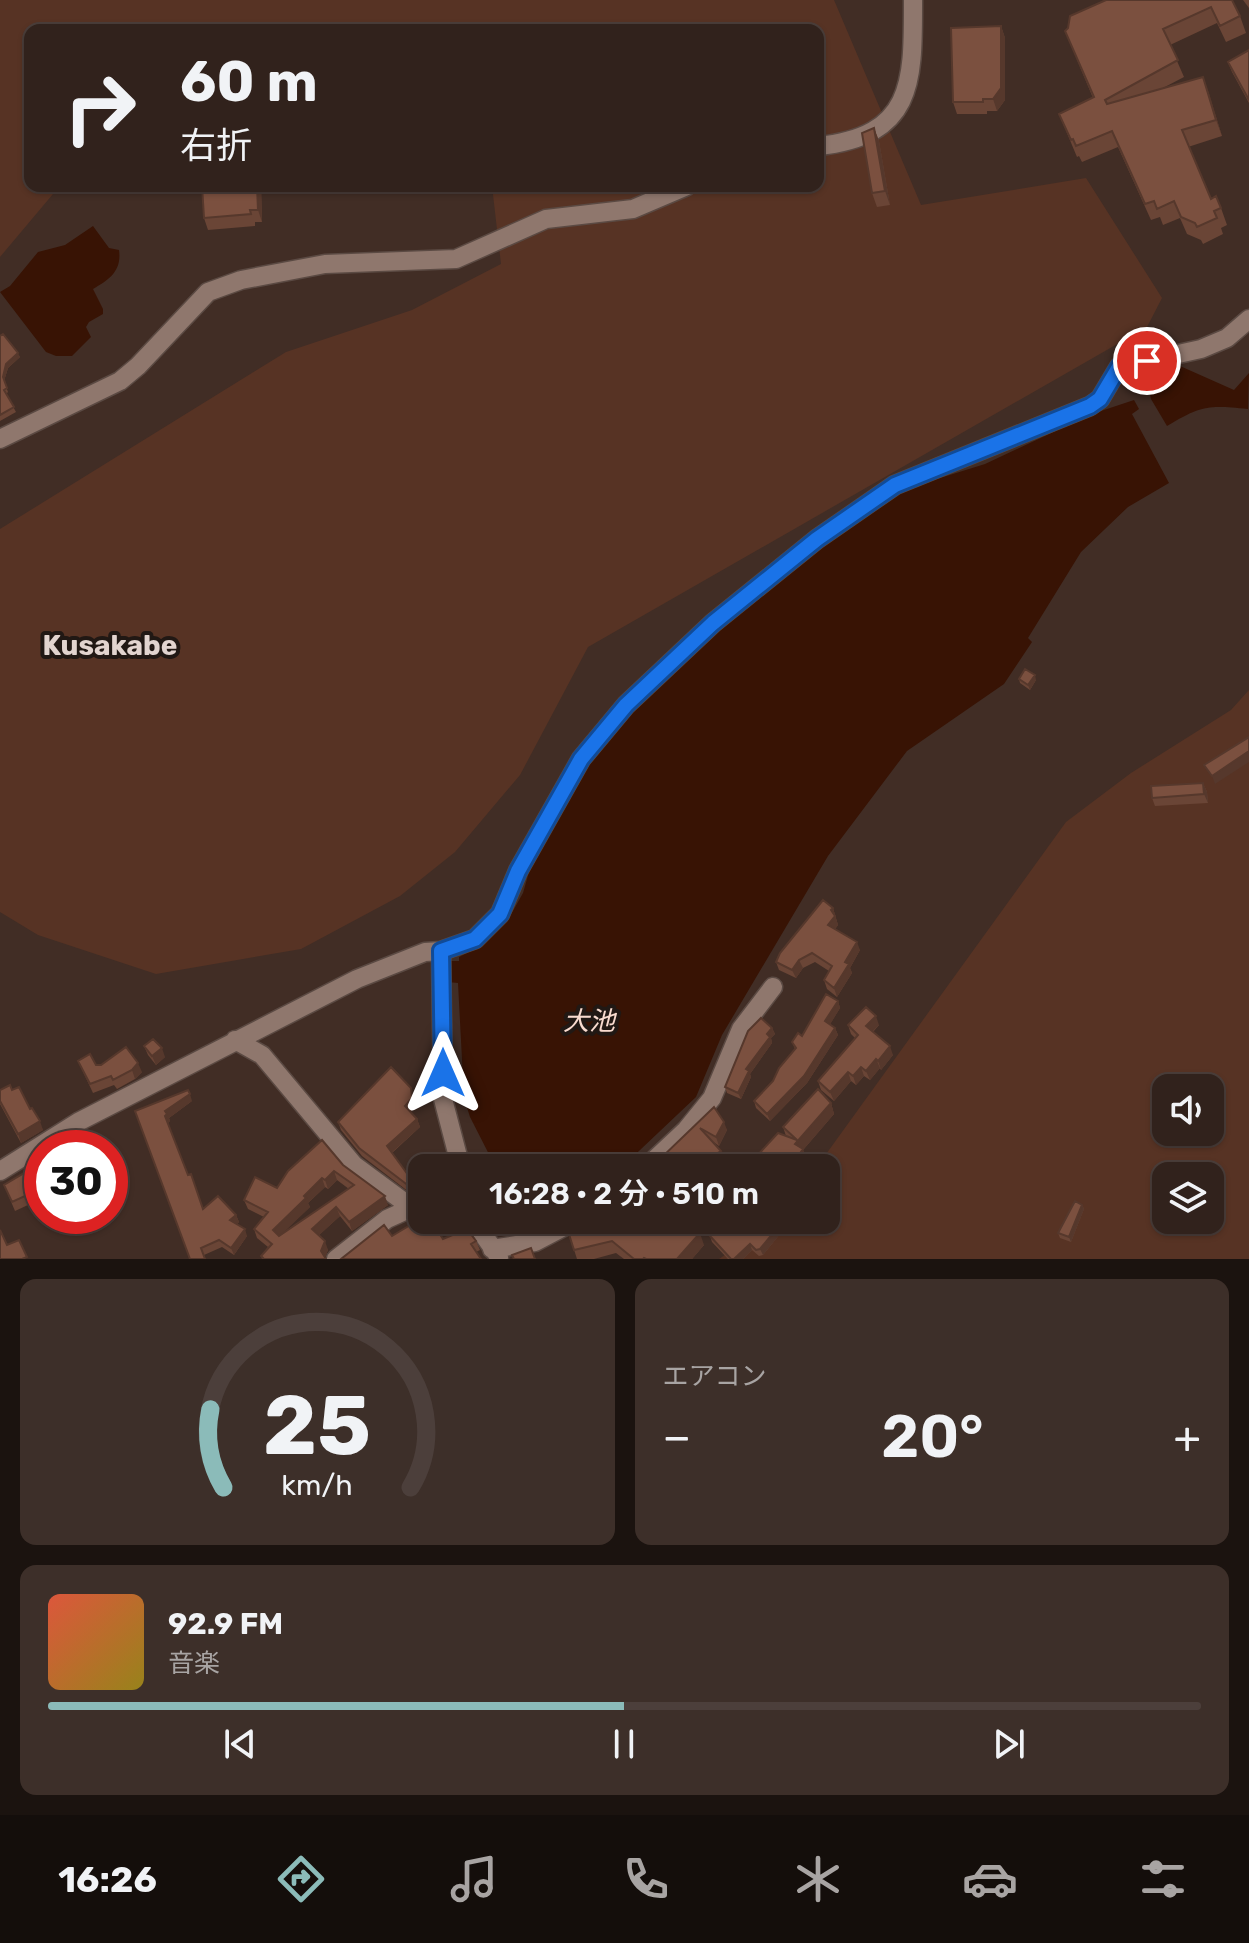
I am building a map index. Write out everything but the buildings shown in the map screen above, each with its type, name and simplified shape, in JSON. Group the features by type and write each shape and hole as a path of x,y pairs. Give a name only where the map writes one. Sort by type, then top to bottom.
{"street":[{"path":"824,145 844,143 868,134 902,104 907,89 913,0"},
{"path":"0,439 120,381 208,292 241,280 325,264 456,259 546,219 633,209 673,192"},
{"path":"0,1171 80,1121 357,979 425,952 441,951 475,939 500,914 518,871 581,759 626,705 713,623 817,539 895,485 1090,406 1100,399 1119,367 1201,349 1227,338 1249,319"},
{"path":"441,951 443,1099 457,1154"},
{"path":"660,1154 686,1130 712,1098 741,1029 773,987"},
{"path":"235,1040 262,1055 354,1165 408,1206"},
{"path":"336,1259 387,1219 408,1214"},
{"path":"482,1234 496,1254 550,1234"}],"shaded area":[{"path":"0,0 834,0 921,205 1086,178 1162,298 1147,327 588,647 520,775 455,852 400,896 301,949 156,974 38,935 0,912 0,529 286,352 412,310 501,264 493,192 824,192 824,24 24,24 24,192 57,192 0,257"},
{"path":"1249,690 1249,1259 719,1259 755,1234 840,1234 840,1154 826,1154 1066,822 1131,773 1231,710"}],"water":[{"path":"93,226 109,248 119,250 118,264 109,278 93,289 103,314 86,327 91,337 72,356 56,356 46,352 0,292 10,286 38,252 65,245"},
{"path":"1171,362 1234,390 1249,373 1248,409 1206,408 1167,426 1151,399 1146,375"},
{"name":"大池","path":"1134,400 1139,409 1132,414 1169,483 1128,507 1081,552 1028,638 1032,642 1004,684 907,751 828,856 722,1035 696,1097 636,1154 489,1154 464,1098 458,983 448,982 448,961 459,961 459,957 483,945 509,918 523,893 533,858 590,760 642,701 787,570 892,493 985,464 1092,414"}],"district":[{"name":"Kusakabe","path":"110,645"}],"route":[{"path":"443,1073 441,951 475,939 500,914 518,871 581,759 626,705 713,623 817,539 895,485 1090,406 1100,399 1119,367 1147,361"}]}
